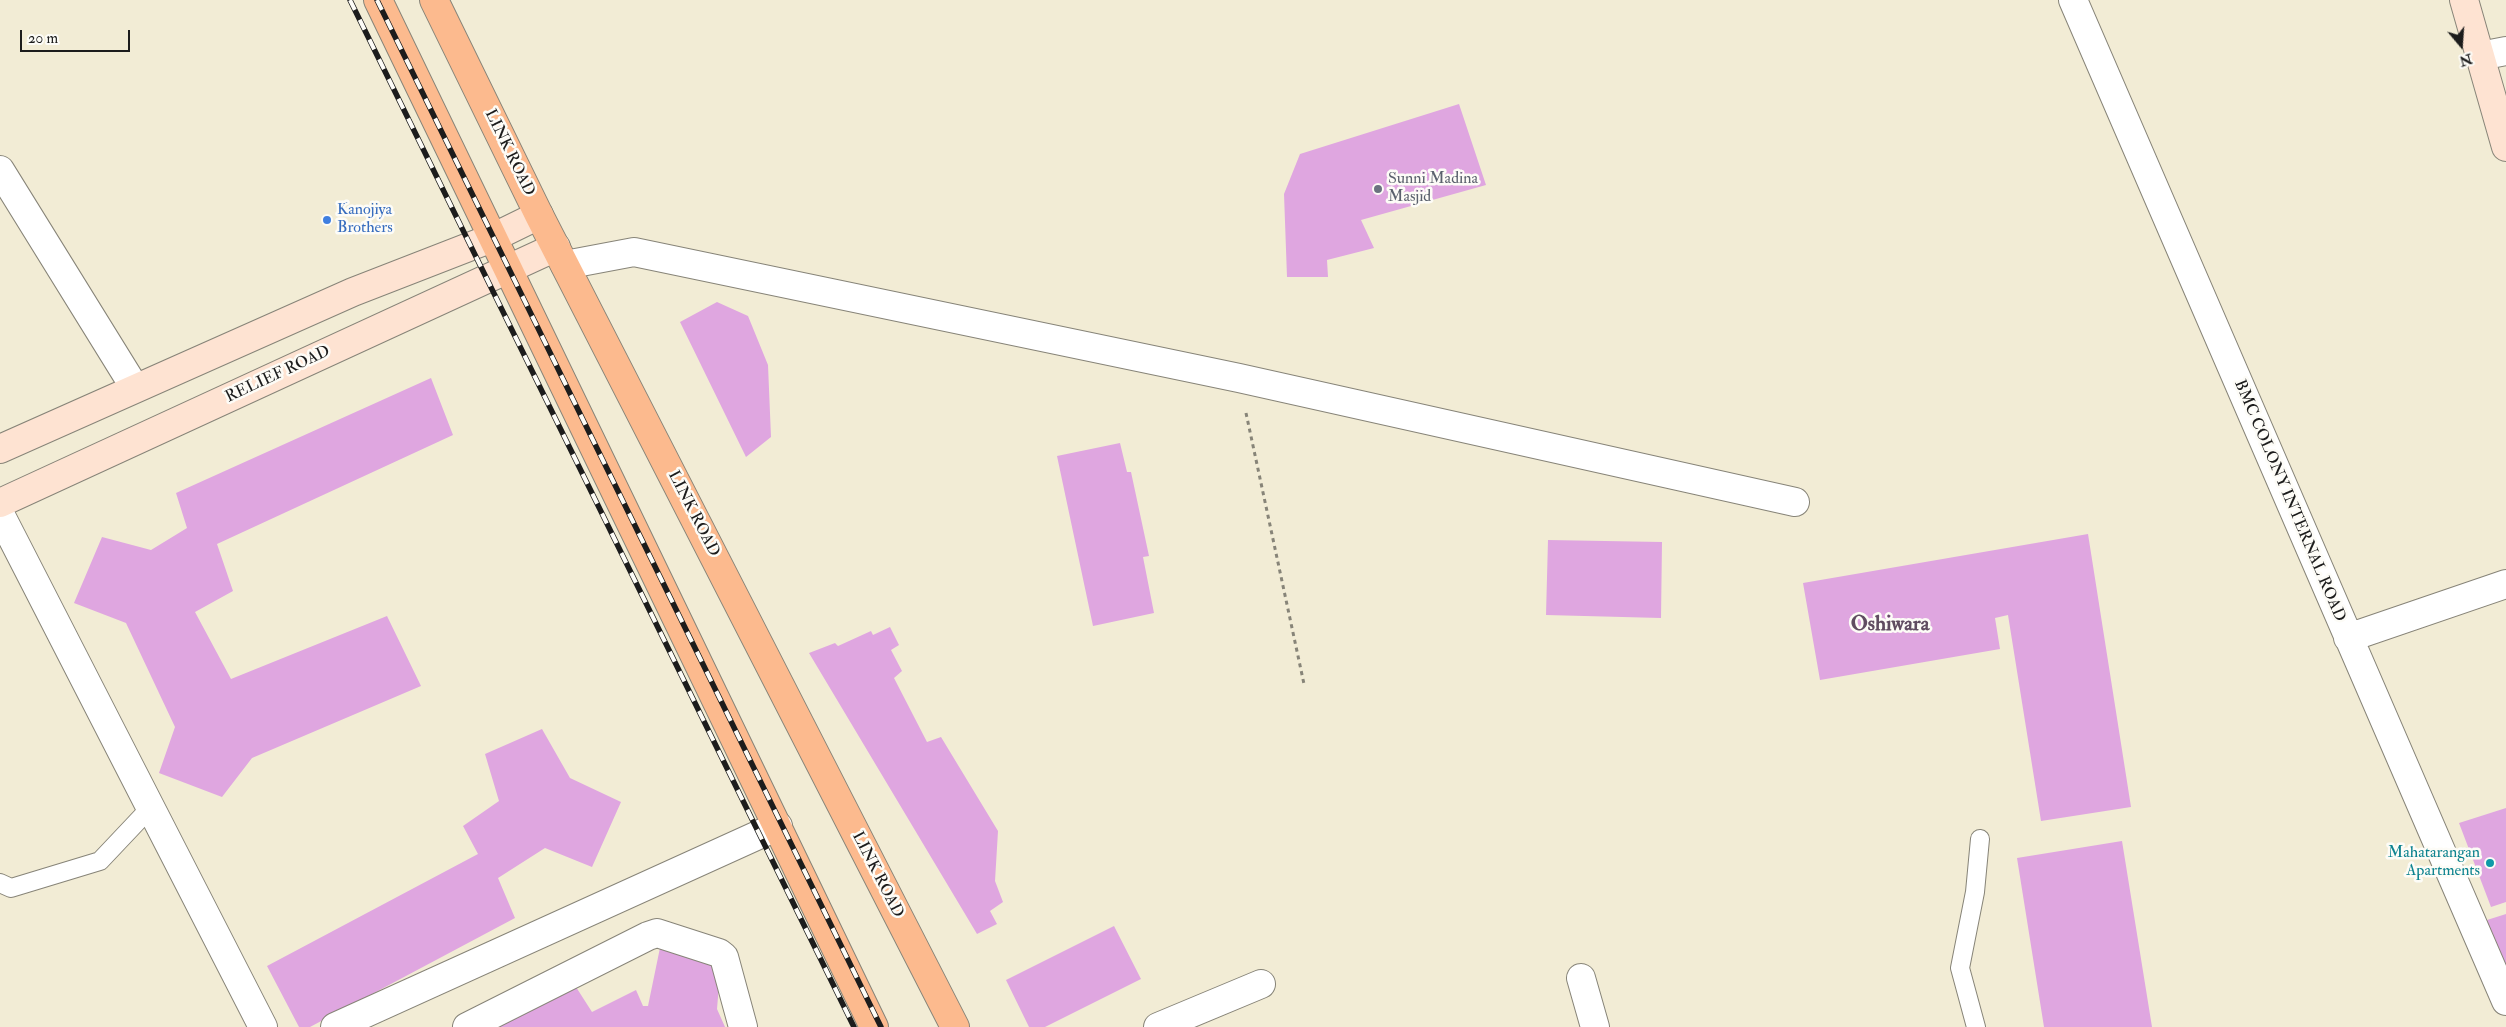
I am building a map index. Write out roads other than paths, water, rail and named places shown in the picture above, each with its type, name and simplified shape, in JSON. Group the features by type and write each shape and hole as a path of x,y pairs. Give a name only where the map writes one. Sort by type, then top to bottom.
{"main road":[{"path":"378,0 874,1027"},
{"name":"LINK ROAD","path":"434,0 539,215 955,1027"}],"street":[{"name":"BMC COLONY INTERNAL ROAD","path":"2073,0 2506,1001"},
{"path":"2464,0 2493,53 2506,148"},
{"path":"0,170 135,388"},
{"path":"0,449 353,292 492,238 539,215"},
{"path":"561,256 634,252 1239,378 1795,502"},
{"name":"RELIEF ROAD","path":"0,503 507,270 561,256"},
{"path":"0,514 263,1027"},
{"path":"2348,638 2506,584"},
{"path":"335,1027 778,826"},
{"path":"466,1027 657,933 724,956 743,1027"},
{"path":"1581,978 1595,1027"},
{"path":"1158,1027 1261,984"}],"lane":[{"path":"0,883 11,888 100,861 151,807"},
{"path":"1976,1027 1960,968 1975,892 1980,839"}],"railway":[{"path":"350,0 854,1027"},
{"path":"377,0 881,1027"}],"place":[{"name":"Sunni Madina Masjid","path":"1378,189"},
{"name":"Kanojiya Brothers","path":"327,220"},
{"name":"Mahatarangan Apartments","path":"2490,863"}],"district":[{"name":"Oshiwara","path":"1890,625"}]}
